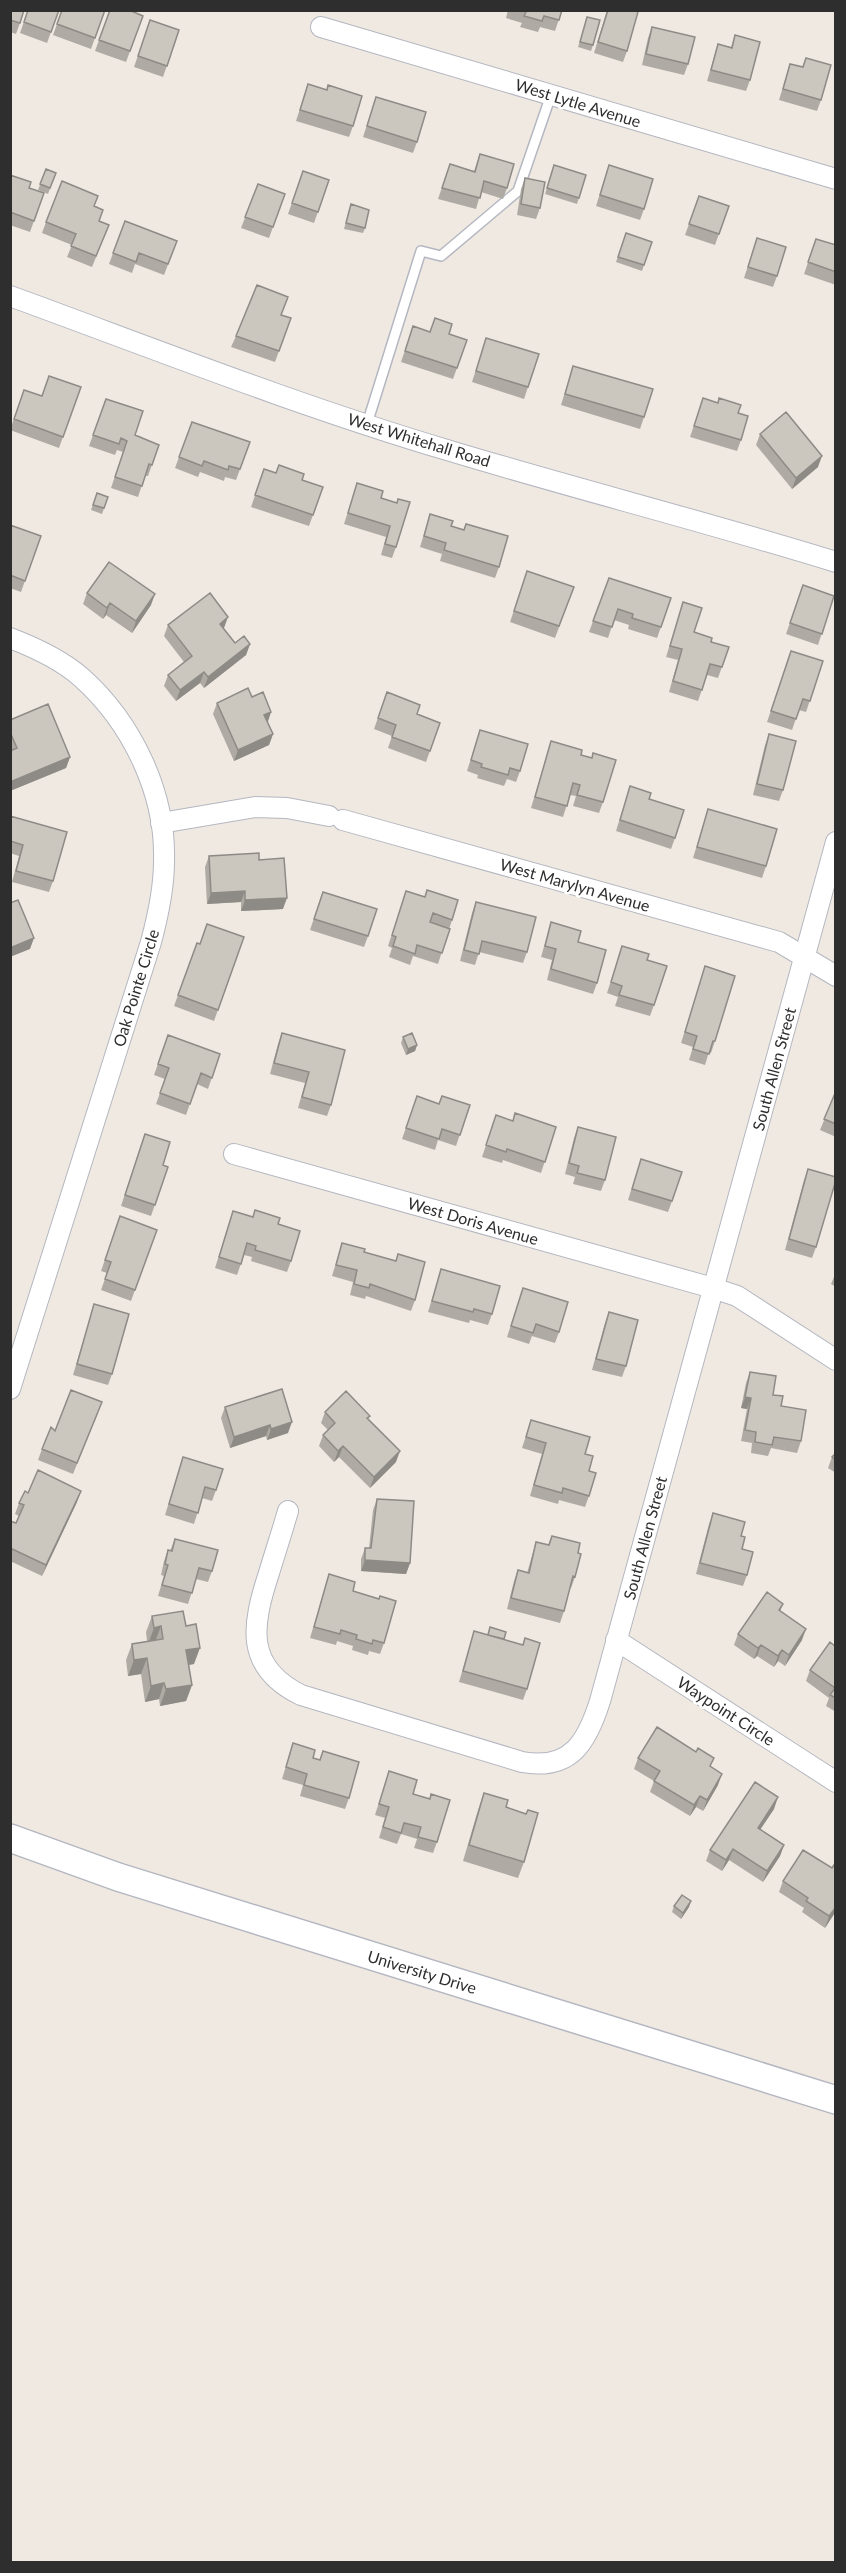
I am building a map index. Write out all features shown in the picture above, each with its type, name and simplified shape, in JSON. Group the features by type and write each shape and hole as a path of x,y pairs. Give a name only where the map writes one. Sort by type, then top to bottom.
{"main road":[{"name":"University Drive","path":"10,1838 172,1894 836,2100"}],"street":[{"name":"West Lytle Avenue","path":"321,27 836,179"},
{"name":"West Whitehall Road","path":"10,296 367,424 447,450 746,534 836,562"},
{"name":"Oak Pointe Circle","path":"10,638 50,656 70,669 82,678 111,710 137,750 153,790 160,823 164,868 151,942 10,1389"},
{"name":"West Marylyn Avenue","path":"160,823 255,807 286,808 336,818 779,942 836,976"},
{"name":"South Allen Street","path":"288,1511 264,1587 255,1626 255,1641 264,1666 285,1687 301,1695 510,1760 531,1763 563,1759 575,1752 584,1742 592,1727 836,842"},
{"name":"West Doris Avenue","path":"234,1154 737,1296 836,1360"},
{"name":"Waypoint Circle","path":"616,1640 836,1782"}],"lane":[{"path":"367,424 421,251 441,256 518,191 551,95"}],"building":[{"path":"10,10 24,10 20,23 10,20"},
{"path":"28,10 59,10 51,32 24,22"},
{"path":"62,10 105,10 95,38 57,24"},
{"path":"110,10 129,10 143,16 130,51 99,40"},
{"path":"522,10 562,10 559,20 544,16 542,21 524,16 526,12"},
{"path":"608,10 638,12 627,51 598,42"},
{"path":"587,17 600,20 593,45 580,42"},
{"path":"150,20 179,30 167,66 138,56"},
{"path":"652,27 695,37 688,64 646,54"},
{"path":"735,35 760,42 750,80 711,70 718,44 732,48"},
{"path":"806,58 831,65 821,100 783,89 790,64 803,67"},
{"path":"308,84 327,90 328,85 362,96 353,126 300,110"},
{"path":"376,97 426,112 417,142 367,126"},
{"path":"480,154 514,164 507,188 484,181 480,198 442,188 450,164 475,172"},
{"path":"554,165 586,175 579,198 547,188"},
{"path":"609,165 653,179 644,209 600,195"},
{"path":"46,169 56,173 50,188 40,184"},
{"path":"303,171 329,180 318,212 292,203"},
{"path":"10,175 31,182 29,188 44,193 34,221 10,212"},
{"path":"525,178 545,182 540,208 521,204"},
{"path":"62,181 98,196 94,206 103,210 99,221 109,225 96,256 71,246 76,234 46,222"},
{"path":"258,184 285,194 273,227 245,217"},
{"path":"699,196 729,206 719,234 689,224"},
{"path":"351,204 369,210 365,228 346,223"},
{"path":"125,221 177,241 168,264 139,253 136,262 113,253"},
{"path":"626,233 652,242 644,265 618,257"},
{"path":"757,238 786,247 777,276 748,267"},
{"path":"816,239 836,245 836,272 808,262"},
{"path":"257,285 288,297 281,315 291,318 279,351 236,336"},
{"path":"435,318 452,324 449,334 467,340 457,368 405,351 413,326 430,332"},
{"path":"486,338 539,354 528,387 476,371"},
{"path":"573,366 653,389 644,417 565,394"},
{"path":"49,376 81,387 63,437 14,419 24,390 42,396"},
{"path":"703,398 718,403 719,398 741,405 738,413 748,416 741,440 694,426"},
{"path":"106,399 143,411 135,435 159,445 152,465 149,464 142,486 115,477 127,441 121,438 119,444 93,435"},
{"path":"786,412 822,456 796,478 760,434"},
{"path":"192,422 250,442 240,469 229,466 228,470 204,461 202,466 179,457"},
{"path":"279,465 304,474 302,480 323,487 313,515 255,495 264,469 276,473"},
{"path":"357,483 383,491 381,498 397,503 398,499 410,502 396,547 385,544 390,526 348,513"},
{"path":"97,493 108,497 104,508 93,505"},
{"path":"430,514 453,521 451,526 464,530 466,524 508,536 499,567 444,550 446,543 424,536"},
{"path":"10,525 41,536 25,581 10,575"},
{"path":"109,562 155,594 136,621 110,603 107,608 87,593"},
{"path":"527,571 574,587 559,626 514,611"},
{"path":"609,578 671,598 661,627 632,618 633,614 618,609 612,627 593,621"},
{"path":"803,585 834,596 822,634 790,623"},
{"path":"210,593 228,617 220,624 235,643 244,636 250,644 208,677 204,672 180,690 168,675 192,656 168,625"},
{"path":"683,602 702,608 694,632 712,638 711,642 729,647 722,667 710,664 702,690 673,681 682,649 670,646"},
{"path":"791,651 823,661 810,701 803,699 796,719 771,711"},
{"path":"248,688 252,697 263,692 271,712 264,715 273,734 238,750 217,703"},
{"path":"387,692 420,705 417,714 440,723 430,751 392,737 396,725 378,718"},
{"path":"48,704 70,757 10,782 10,751 17,748 10,732 10,720"},
{"path":"480,730 528,744 520,771 510,768 508,775 481,767 482,764 471,760"},
{"path":"769,734 796,741 783,790 757,784"},
{"path":"551,741 582,750 581,755 592,758 593,753 616,760 603,802 577,795 580,785 573,783 567,806 535,797"},
{"path":"630,786 651,793 649,799 684,810 675,838 620,820"},
{"path":"708,809 777,829 766,866 697,847"},
{"path":"10,816 67,832 53,881 16,871 23,845 10,841"},
{"path":"259,853 259,860 284,858 287,898 245,900 245,891 211,893 209,856"},
{"path":"427,890 458,900 452,920 433,913 430,922 450,929 442,953 417,945 415,954 393,946 396,937 392,935 406,891 425,897"},
{"path":"323,892 377,909 368,936 314,919"},
{"path":"18,900 34,938 10,948 10,903"},
{"path":"476,902 536,917 527,952 482,941 479,954 464,950"},
{"path":"551,922 581,931 578,942 606,950 597,983 551,969 556,949 545,946"},
{"path":"207,924 244,937 218,1010 178,995 197,943 200,944"},
{"path":"622,946 649,954 647,960 667,966 654,1005 619,995 622,986 611,982"},
{"path":"705,966 735,976 709,1054 693,1049 697,1036 685,1032"},
{"path":"282,1033 345,1050 331,1105 302,1097 309,1072 274,1063"},
{"path":"412,1033 417,1045 408,1049 403,1037"},
{"path":"168,1035 220,1054 212,1078 201,1073 190,1104 160,1093 169,1068 158,1064"},
{"path":"836,1091 836,1124 824,1119"},
{"path":"417,1096 439,1104 442,1096 470,1105 460,1135 442,1129 439,1139 406,1128"},
{"path":"515,1113 556,1127 545,1162 507,1149 506,1152 486,1145 496,1115 513,1121"},
{"path":"578,1127 616,1137 605,1180 577,1173 579,1166 569,1163"},
{"path":"145,1134 170,1142 163,1165 168,1167 155,1205 125,1195"},
{"path":"641,1159 682,1172 672,1201 632,1189"},
{"path":"808,1169 836,1177 816,1247 789,1239"},
{"path":"255,1210 280,1218 278,1224 300,1231 291,1261 255,1250 256,1246 247,1243 241,1264 219,1257 233,1211 253,1217"},
{"path":"120,1216 157,1230 135,1290 105,1279 111,1262 105,1260"},
{"path":"342,1243 396,1261 398,1254 425,1262 415,1300 370,1284 369,1288 354,1284 357,1270 336,1265"},
{"path":"441,1269 500,1286 492,1314 474,1309 473,1312 432,1301"},
{"path":"523,1288 568,1302 559,1332 536,1324 533,1333 511,1326"},
{"path":"94,1304 129,1314 112,1374 77,1364"},
{"path":"609,1312 638,1320 626,1366 596,1359"},
{"path":"750,1372 776,1376 773,1395 783,1396 781,1406 806,1410 801,1441 774,1437 772,1445 755,1442 756,1432 745,1430 751,1398 745,1397"},
{"path":"282,1389 292,1422 271,1429 270,1425 234,1437 225,1407"},
{"path":"71,1390 102,1402 77,1463 42,1449 51,1427 55,1431"},
{"path":"346,1391 370,1416 367,1418 400,1451 374,1477 343,1446 338,1451 323,1435 335,1423 325,1412"},
{"path":"531,1420 590,1437 585,1454 593,1456 589,1471 596,1473 589,1496 563,1488 562,1493 534,1485 546,1443 526,1437"},
{"path":"183,1457 223,1469 216,1490 205,1487 198,1513 169,1504"},
{"path":"38,1470 81,1491 46,1565 10,1548 10,1521 16,1523 24,1505 19,1503 25,1491 28,1493"},
{"path":"377,1499 414,1501 410,1563 365,1560 365,1548 371,1548"},
{"path":"713,1513 745,1522 741,1536 745,1537 742,1549 753,1552 747,1575 700,1563"},
{"path":"552,1536 580,1543 578,1553 581,1554 564,1611 511,1598 518,1570 529,1573 536,1542 549,1545"},
{"path":"175,1539 218,1550 212,1571 199,1568 192,1593 162,1585 168,1565 165,1564 168,1550 172,1551"},
{"path":"329,1574 355,1582 353,1591 379,1599 380,1596 396,1601 384,1643 373,1640 372,1644 356,1639 357,1635 341,1630 340,1634 314,1627"},
{"path":"767,1592 783,1604 779,1610 806,1629 789,1655 782,1650 778,1656 761,1645 758,1648 738,1634"},
{"path":"183,1611 186,1626 196,1624 200,1648 186,1650 192,1685 166,1689 164,1683 151,1686 147,1658 134,1660 132,1644 163,1639 161,1626 154,1628 152,1616"},
{"path":"490,1627 506,1632 504,1639 488,1635"},
{"path":"474,1631 523,1645 525,1638 540,1643 527,1689 463,1671"},
{"path":"830,1642 836,1647 836,1698 830,1695 835,1688 810,1670"},
{"path":"657,1727 696,1752 698,1748 714,1758 710,1766 722,1774 707,1800 700,1796 694,1805 654,1781 660,1771 638,1758"},
{"path":"293,1743 315,1750 313,1758 320,1760 323,1751 359,1762 349,1798 304,1785 307,1774 286,1767"},
{"path":"389,1771 417,1780 413,1794 430,1799 431,1794 450,1800 437,1842 418,1837 421,1827 404,1823 401,1833 383,1827 389,1807 379,1804"},
{"path":"755,1782 778,1797 758,1828 784,1845 767,1871 733,1849 726,1860 710,1850"},
{"path":"484,1793 508,1800 506,1807 526,1814 528,1810 538,1813 524,1862 469,1845"},
{"path":"803,1850 832,1868 836,1862 836,1907 829,1916 806,1901 808,1898 783,1881"},
{"path":"682,1895 691,1901 683,1913 674,1906"}]}
